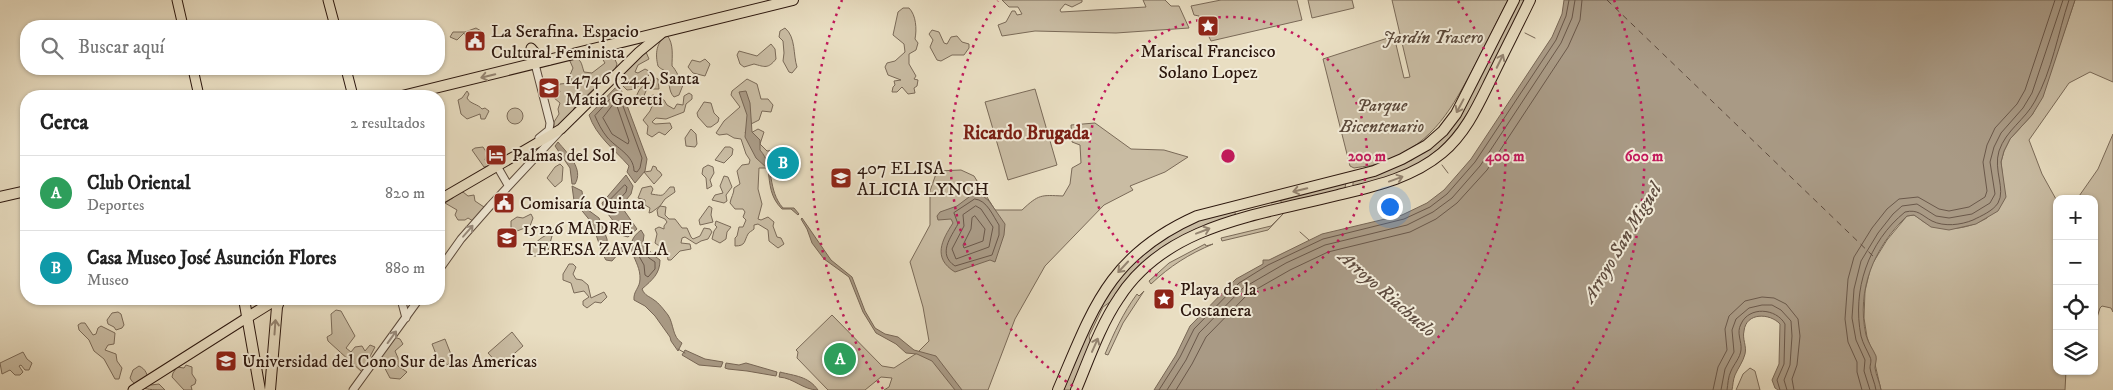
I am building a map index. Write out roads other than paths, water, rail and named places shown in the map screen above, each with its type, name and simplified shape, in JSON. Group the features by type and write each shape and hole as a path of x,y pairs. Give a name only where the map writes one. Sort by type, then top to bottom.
{"highway":[{"path":"427,90 787,0"},
{"path":"1058,390 1092,310 1105,288 1129,260 1154,238 1173,226 1197,216 1374,171 1402,159 1427,145 1443,131 1456,114 1514,0"},
{"path":"1076,390 1110,311 1126,288 1143,269 1173,245 1195,234 1241,219 1379,185 1404,177 1443,152 1457,139 1472,118 1530,0"},
{"path":"0,192 20,187"},
{"path":"0,197 20,192"},
{"path":"1276,195 1279,210"},
{"path":"1238,205 1241,219"},
{"path":"245,305 260,390"},
{"path":"248,317 268,305"},
{"path":"270,390 277,305"}],"main road":[{"path":"177,0 182,20"},
{"path":"328,0 333,20"},
{"path":"445,196 559,132 639,52 666,31"},
{"path":"531,48 540,57 550,60"},
{"path":"194,75 198,90"},
{"path":"347,75 351,90"},
{"path":"133,390 248,317"}],"street":[{"path":"508,185 497,166 510,155 542,136 548,130 550,123 535,64"},
{"path":"445,262 461,239 508,185 559,132"},
{"path":"403,305 406,318"},
{"path":"353,390 415,305"}],"water":[{"name":"Arroyo San Miguel","path":"1564,0 2075,0 2043,97 2032,115 2010,139 2004,151 2001,162 2006,197 1998,211 1976,224 1949,230 1931,227 1914,215 1907,216 1885,241 1877,255 1870,270 1866,286 1864,318 1866,335 1876,356 1875,368 1881,390 1778,390 1775,388 1772,380 1779,364 1780,324 1776,320 1759,316 1749,320 1746,325 1744,334 1745,354 1735,375 1732,390 1154,390 1176,355 1190,326 1236,279 1263,264 1263,260 1269,260 1322,234 1402,215 1427,203 1444,190 1471,159 1552,37 1562,14"},
{"path":"619,84 647,159 645,171 635,183 627,172 629,166 601,136 589,115"},
{"path":"746,91 750,103 752,132 760,140 760,150 768,164 775,194 783,208 794,208 798,215 791,209 782,209 775,200 771,190 768,169 756,158 745,137 747,115 739,92"},
{"path":"558,142 574,162 578,173 575,184 572,184 570,168 555,146"},
{"path":"626,175 633,186 631,194 621,206 637,229 628,237 621,235 602,203"},
{"path":"572,186 582,191 584,207 599,218 607,239 608,255 628,244 627,249 619,253 612,261 606,260 592,223 574,201"},
{"path":"973,194 982,195 989,201 1005,224 1004,235 995,262 990,260 955,272 943,261 941,255 945,236 953,223 951,219 938,220 937,216 940,212 957,206"},
{"path":"802,218 831,260 852,277 865,311 875,328 885,334 898,337 914,350 936,356 962,390 955,390 932,361 917,354 906,353 896,344 876,333 863,312 849,277 824,259 812,243"},
{"path":"641,230 644,235 643,242 652,254 660,260 657,273 642,289 668,315 676,337 682,343 678,351 655,316 645,306 634,300 640,279 631,248 635,236"},
{"path":"685,350 705,359 723,362 721,367 699,365 682,355"},
{"path":"726,363 739,365 746,363 777,372 776,376 728,369 725,368"},
{"path":"780,372 806,379 818,390 779,377"}],"waterway":[{"path":"1525,33 1535,38"},
{"path":"1442,165 1448,173"},
{"name":"Arroyo Riachuelo","path":"1300,232 1309,240"},
{"path":"678,349 685,353"}],"place":[{"name":"Mariscal Francisco Solano Lopez","path":"1208,26"},
{"name":"La Serafina. Espacio Cultural Feminista","path":"475,41"},
{"name":"14746 (244) Santa Matia Goretti","path":"549,88"},
{"name":"Palmas del Sol","path":"496,155"},
{"name":"Casa Museo José Asunción Flores","path":"783,163"},
{"name":"407 ELISA ALICIA LYNCH","path":"841,178"},
{"name":"Comisaría Quinta","path":"504,203"},
{"name":"15126 MADRE TERESA ZAVALA","path":"507,238"},
{"name":"Playa de la Costanera","path":"1164,299"},
{"name":"Club Oriental","path":"840,359"},
{"name":"Universidad del Cono Sur de las Americas","path":"226,361"}],"district":[{"name":"Ricardo Brugada","path":"1026,132"}],"park label":[{"name":"Jardín Trasero","path":"1433,37"},
{"name":"Parque Bicentenario","path":"1382,115"}]}
